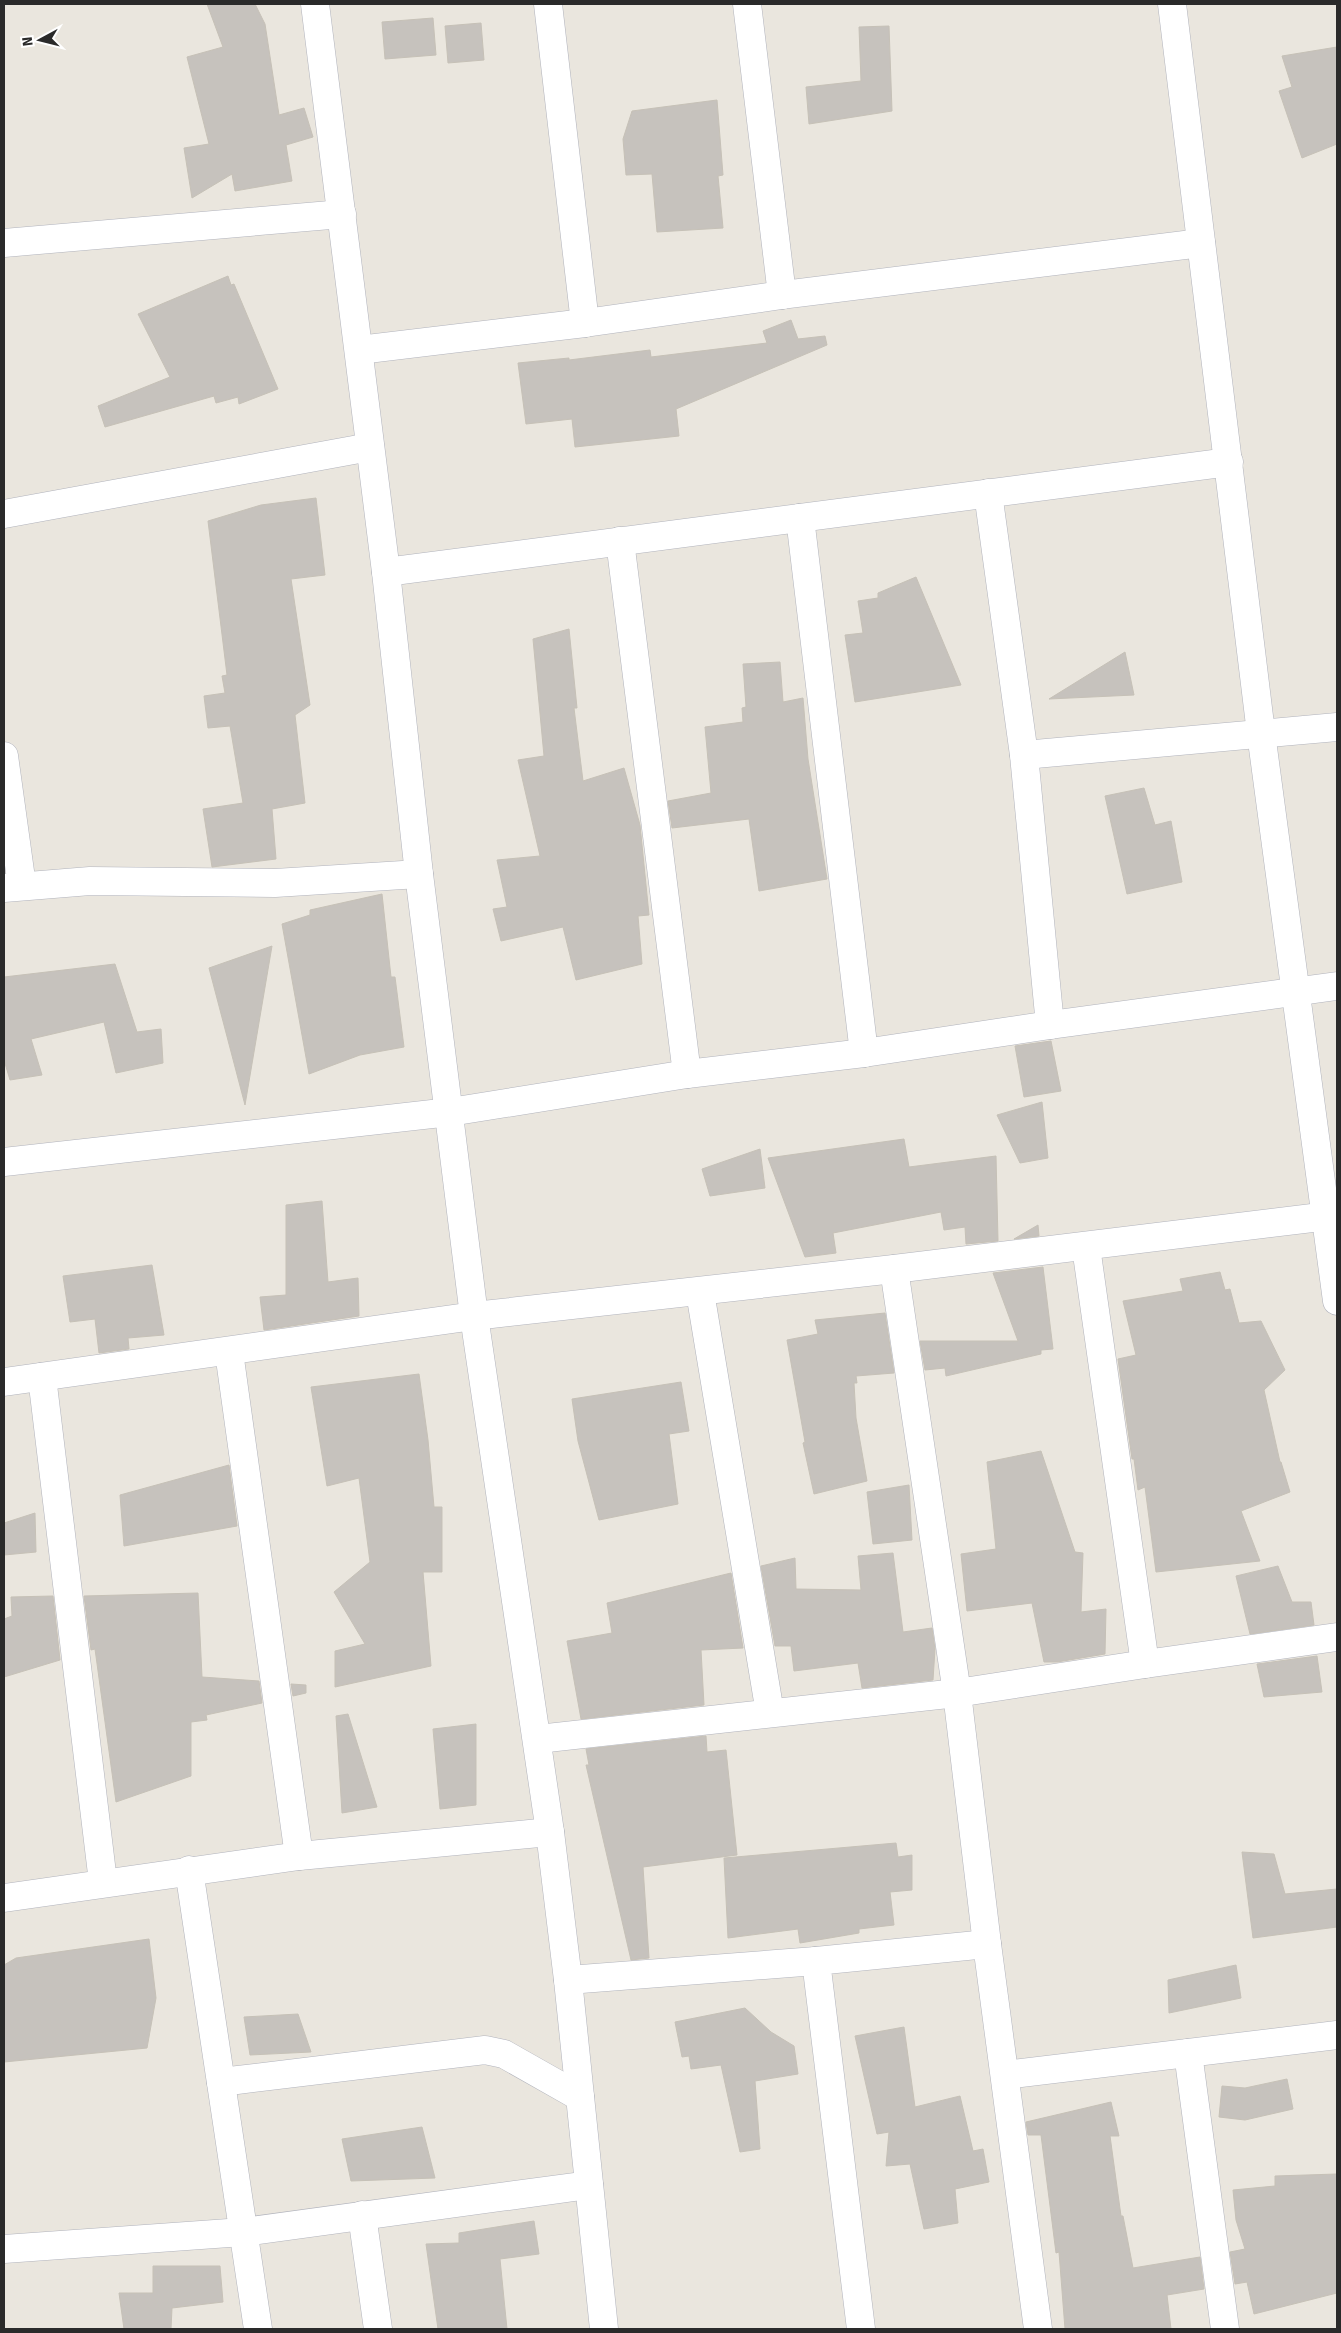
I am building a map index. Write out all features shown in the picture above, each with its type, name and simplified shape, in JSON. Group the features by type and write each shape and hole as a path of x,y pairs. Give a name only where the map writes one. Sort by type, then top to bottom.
{"street":[{"path":"315,4 386,572 419,874 474,1316 538,1738 550,1832 568,1980 604,2329"},
{"path":"548,4 585,323"},
{"path":"747,4 782,294"},
{"path":"1172,4 1294,991 1331,1215 1337,1301"},
{"path":"4,243 342,214"},
{"path":"358,350 585,323 782,294 1201,243"},
{"path":"4,514 370,446"},
{"path":"386,572 1229,462"},
{"path":"988,494 1024,755 1050,1025"},
{"path":"800,518 864,1053"},
{"path":"620,541 686,1074"},
{"path":"1024,755 1337,727"},
{"path":"4,756 13,886 100,881 275,883 419,874"},
{"path":"4,1162 450,1112 686,1074 864,1053 1050,1025 1337,986"},
{"path":"4,1382 229,1352 474,1316 894,1270 1331,1215"},
{"path":"1086,1247 1145,1664"},
{"path":"894,1270 957,1694 987,1944 1038,2329"},
{"path":"700,1292 770,1712"},
{"path":"229,1352 299,1856"},
{"path":"42,1377 103,1882"},
{"path":"538,1738 770,1712 957,1694 1145,1664 1337,1637"},
{"path":"4,1898 103,1882 299,1856 550,1832"},
{"path":"189,1870 258,2329"},
{"path":"568,1980 816,1961 987,1944"},
{"path":"816,1961 861,2329"},
{"path":"1005,2075 1337,2035"},
{"path":"220,2082 485,2050 504,2054 580,2097"},
{"path":"1188,2053 1226,2329"},
{"path":"4,2248 243,2232 589,2185"},
{"path":"362,2215 378,2329"}],"building":[{"path":"207,4 255,4 265,24 279,115 304,108 313,137 286,145 292,181 235,191 232,174 192,198 184,148 209,144 187,57 223,47"},
{"path":"433,18 436,55 385,59 382,22"},
{"path":"481,23 484,60 448,63 445,26"},
{"path":"889,26 892,111 809,124 806,87 861,81 859,27"},
{"path":"1337,47 1337,144 1302,158 1279,91 1292,87 1282,56"},
{"path":"717,100 723,175 718,176 723,228 657,232 652,174 626,175 623,139 632,111"},
{"path":"228,276 231,285 234,284 278,389 239,404 238,397 216,403 214,396 105,427 98,406 170,377 138,314"},
{"path":"791,320 798,339 825,336 827,345 676,409 679,436 575,447 572,419 526,424 518,363 569,358 569,360 650,350 651,357 767,343 763,331"},
{"path":"316,498 325,575 291,579 310,705 295,715 305,803 272,809 276,859 212,867 203,809 243,803 230,726 208,728 204,696 225,693 222,676 227,675 208,521 261,505"},
{"path":"916,577 961,685 855,702 845,635 863,633 858,601 878,598 878,593"},
{"path":"569,629 577,708 574,708 583,781 624,768 640,825 649,915 638,916 642,964 576,980 563,927 501,941 493,909 507,907 497,860 540,856 518,760 544,756 533,639"},
{"path":"1125,652 1134,695 1049,699"},
{"path":"780,662 783,702 803,698 808,759 827,879 759,891 749,819 672,828 668,801 711,793 705,727 743,722 742,708 746,707 743,664"},
{"path":"1144,788 1155,825 1171,821 1182,882 1127,894 1105,796"},
{"path":"382,894 391,977 395,977 404,1047 360,1055 309,1074 282,924 310,915 310,910"},
{"path":"272,946 245,1105 209,968"},
{"path":"115,964 137,1032 161,1029 163,1063 116,1073 104,1022 31,1039 42,1075 10,1080 4,1060 4,977"},
{"path":"1051,1041 1061,1091 1024,1097 1015,1046"},
{"path":"1042,1102 1048,1158 1020,1163 997,1115"},
{"path":"904,1139 909,1167 996,1156 998,1241 966,1244 965,1227 944,1230 941,1212 833,1233 836,1253 805,1257 768,1158"},
{"path":"760,1149 765,1188 710,1196 702,1169"},
{"path":"322,1201 328,1282 358,1278 359,1316 264,1330 260,1297 286,1295 286,1205"},
{"path":"1038,1225 1039,1236 1014,1239"},
{"path":"152,1265 164,1335 128,1338 129,1349 99,1353 95,1319 70,1322 63,1276"},
{"path":"1043,1267 1053,1349 1041,1350 1041,1354 946,1376 945,1368 925,1370 920,1341 1018,1341 993,1273"},
{"path":"1220,1272 1225,1290 1230,1289 1239,1323 1261,1321 1285,1370 1264,1390 1280,1462 1290,1492 1241,1511 1260,1561 1156,1572 1145,1487 1138,1490 1118,1359 1136,1355 1123,1301 1183,1291 1180,1279"},
{"path":"885,1313 894,1373 856,1376 857,1383 854,1383 856,1418 867,1481 814,1494 803,1443 805,1442 787,1340 818,1334 815,1320"},
{"path":"419,1374 428,1440 434,1507 442,1507 442,1572 423,1572 431,1666 335,1687 335,1651 365,1644 334,1592 370,1562 359,1478 327,1486 311,1387"},
{"path":"681,1382 689,1431 669,1434 678,1504 599,1520 578,1441 572,1399"},
{"path":"1041,1451 1075,1552 1083,1553 1081,1612 1106,1609 1105,1654 1057,1662 1044,1662 1032,1603 967,1611 961,1554 996,1549 987,1462"},
{"path":"229,1465 237,1526 124,1546 120,1495"},
{"path":"909,1485 912,1540 873,1544 867,1492"},
{"path":"35,1513 36,1552 4,1555 4,1523"},
{"path":"893,1553 903,1632 932,1628 935,1649 933,1680 862,1688 858,1663 794,1671 791,1646 775,1646 761,1566 795,1558 796,1589 861,1590 858,1556"},
{"path":"1278,1566 1292,1602 1311,1602 1314,1625 1250,1634 1236,1576"},
{"path":"731,1573 743,1648 701,1650 704,1705 581,1719 567,1641 612,1633 607,1603"},
{"path":"198,1593 202,1677 259,1681 262,1703 206,1715 207,1720 191,1722 191,1776 116,1802 95,1649 91,1650 84,1596"},
{"path":"53,1596 60,1660 4,1677 4,1619 12,1616 11,1597"},
{"path":"1317,1656 1322,1692 1264,1697 1257,1664"},
{"path":"291,1684 306,1685 306,1693 293,1696"},
{"path":"348,1714 377,1807 342,1813 336,1716"},
{"path":"476,1724 476,1805 440,1809 433,1729"},
{"path":"706,1736 707,1752 726,1750 737,1855 643,1867 649,1958 631,1960 586,1765 589,1765 586,1749"},
{"path":"896,1843 898,1857 912,1855 912,1890 890,1892 894,1925 859,1929 859,1933 800,1943 798,1929 728,1938 724,1858"},
{"path":"1242,1852 1274,1854 1285,1894 1337,1889 1337,1927 1253,1938"},
{"path":"149,1939 156,1998 147,2048 4,2062 4,1965 16,1958"},
{"path":"1236,1965 1241,1998 1169,2013 1168,1980"},
{"path":"745,2008 771,2032 794,2046 798,2074 755,2081 760,2149 740,2152 721,2065 691,2069 689,2056 682,2057 675,2022"},
{"path":"298,2014 311,2052 250,2055 244,2017"},
{"path":"904,2027 915,2107 960,2096 973,2151 983,2149 989,2182 955,2189 958,2223 924,2229 910,2164 886,2166 889,2132 877,2134 855,2036"},
{"path":"1287,2079 1293,2109 1245,2120 1219,2117 1222,2086 1245,2088"},
{"path":"1111,2102 1119,2136 1110,2136 1121,2216 1123,2216 1133,2268 1200,2257 1204,2289 1167,2295 1171,2329 1065,2329 1059,2252 1056,2253 1041,2135 1028,2135 1026,2122"},
{"path":"422,2127 435,2178 351,2181 342,2139"},
{"path":"1337,2174 1337,2293 1254,2314 1247,2282 1235,2284 1230,2252 1245,2249 1236,2220 1233,2190 1275,2186 1275,2176"},
{"path":"534,2221 539,2254 500,2259 507,2329 438,2329 426,2244 459,2243 459,2233"},
{"path":"153,2266 220,2266 223,2302 172,2308 171,2329 124,2329 119,2293 153,2293"}]}
